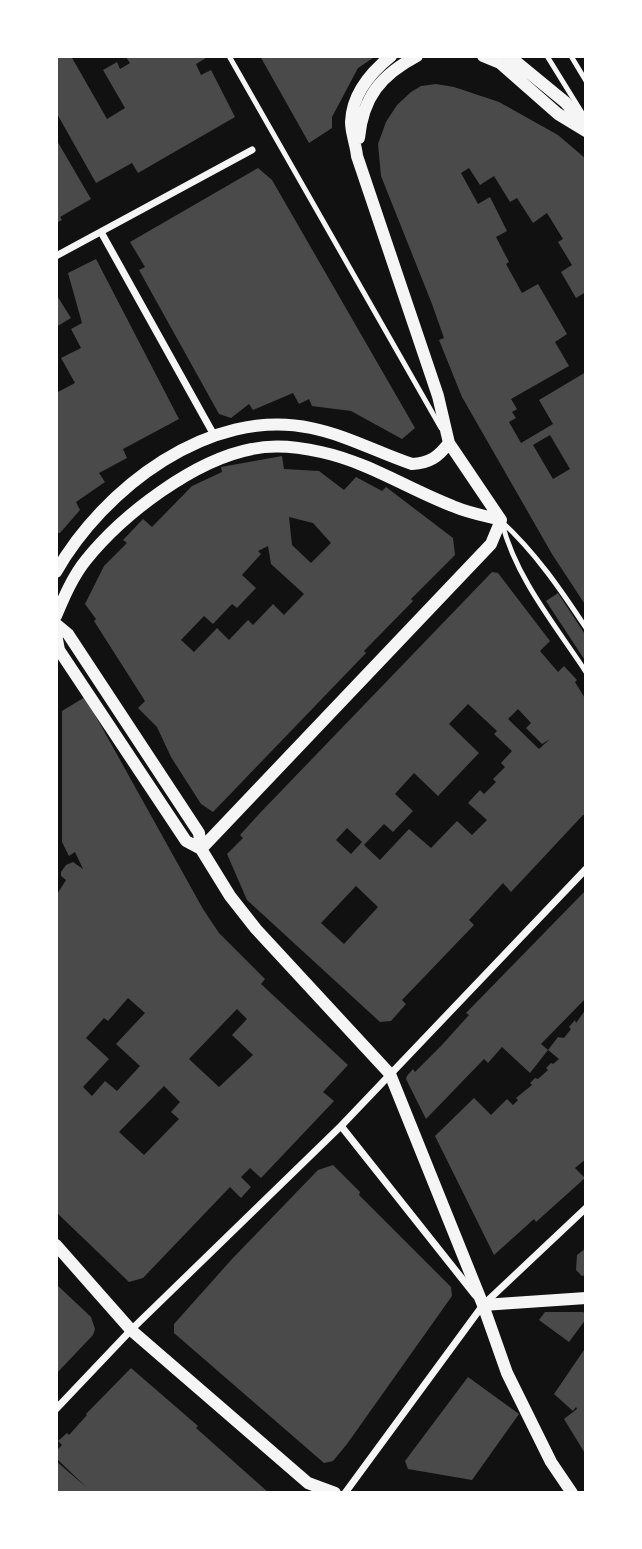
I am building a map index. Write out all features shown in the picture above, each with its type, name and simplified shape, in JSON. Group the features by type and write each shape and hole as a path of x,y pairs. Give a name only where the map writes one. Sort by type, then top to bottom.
{"street":[{"path":"391,56 365,81 359,93 351,121 358,156 438,396 449,443 501,520"},
{"path":"358,156 360,121 375,88 396,67 417,56"},
{"path":"483,56 500,63 558,114 586,131"},
{"path":"509,56 565,102 586,126"},
{"path":"56,256 252,150"},
{"path":"101,232 214,435"},
{"path":"56,572 71,545 94,518 119,495 179,451 214,435 240,428 268,425 310,427 412,464 423,464 438,457 449,443"},
{"path":"56,616 84,562 111,532 134,512 178,481 251,449 271,446 323,452 384,475 456,508 501,520"},
{"path":"384,475 390,456"},
{"path":"119,495 134,512"},
{"path":"201,849 491,544 501,520"},
{"path":"56,624 68,634 199,833 201,849 230,895 256,929 390,1074 483,1305 507,1373 551,1462 572,1493"},
{"path":"56,634 59,650 186,841 201,849"},
{"path":"56,1409 131,1330 341,1126 586,869"},
{"path":"341,1126 483,1305"},
{"path":"345,1493 483,1305 586,1208"},
{"path":"56,1245 131,1330 308,1483 335,1493"},
{"path":"483,1305 586,1298"}],"lane":[{"path":"229,56 449,443"},
{"path":"547,56 586,120"},
{"path":"571,56 586,81"},
{"path":"501,520 521,539 551,577 586,628"},
{"path":"501,520 508,548 586,672"}],"building":[{"path":"56,56 71,56 107,119 125,108 103,70 117,62 120,69 130,63 125,56 205,56 206,58 196,64 201,75 211,70 235,117 138,173 132,163 96,183 56,112"},
{"path":"260,56 376,56 358,68 332,117 332,128 309,143"},
{"path":"436,84 454,87 499,102 558,135 586,159 586,292 576,298 561,272 572,265 558,242 563,239 547,213 533,223 517,198 510,202 494,176 480,185 469,168 461,173 478,204 490,197 507,231 496,237 509,262 506,264 522,293 538,284 567,334 555,342 569,366 511,399 517,409 512,412 516,418 509,422 521,443 553,424 539,400 586,372 586,606 552,554 462,397 439,340 444,338 432,304 381,176 378,144 386,122 397,105 421,86","holes":["550,435 570,469 553,479 533,445"]},
{"path":"56,139 91,199 60,217 62,220 56,223"},
{"path":"258,168 272,180 415,428 402,439 351,411 312,406 309,399 299,404 293,393 253,410 249,404 231,418 219,414 139,270 145,267 130,242"},
{"path":"96,259 179,419 123,449 127,458 99,473 105,482 76,502 80,510 60,533 56,533 56,393 75,383 61,358 81,348 71,329 82,323 68,273"},
{"path":"56,294 71,318 56,327"},
{"path":"282,456 284,469 319,471 344,490 356,477 382,491 386,487 453,538 455,555 411,599 413,601 364,651 366,653 213,812 201,804 171,757 157,727 138,708 145,701 85,604 104,566 127,543 123,540 143,519 152,527 192,486 222,472 221,467","holes":["289,517 313,523 331,543 311,563 292,545","268,546 271,564 304,594 284,615 273,604 253,625 248,620 229,640 217,628 194,652 181,640 204,616 213,624 232,604 237,608 256,588 242,575 261,554 258,551"]},
{"path":"492,572 498,573 550,641 540,651 558,672 564,666 577,680 575,682 586,700 586,815 583,815 511,892 503,883 469,920 474,925 402,1000 406,1004 391,1021 380,1022 247,900 227,854 243,838 240,835","holes":["468,704 497,731 494,734 512,751 501,763 505,767 493,779 496,782 484,794 480,790 468,803 487,820 472,835 457,821 431,848 409,829 380,860 364,845 384,824 393,832 413,811 395,794 414,773 438,796 479,753 449,724","518,709 531,723 526,728 542,744 550,739 539,749 508,719","347,828 362,842 351,854 336,840","356,886 378,907 344,944 321,923"]},
{"path":"558,593 586,636 586,662 546,601"},
{"path":"85,697 219,933 265,979 261,984 348,1065 323,1092 334,1101 261,1178 250,1168 241,1177 251,1187 241,1198 230,1187 143,1278 129,1282 56,1212 56,896 66,880 61,876 61,872 66,865 73,862 83,869 75,852 69,856 62,842 62,711","holes":["128,998 145,1013 116,1044 140,1066 117,1091 105,1081 92,1096 83,1087 109,1059 86,1038 104,1018 108,1021","237,1009 247,1019 232,1035 253,1055 219,1087 189,1059","164,1086 180,1102 171,1112 179,1119 144,1155 119,1132"]},
{"path":"586,890 586,998 541,1044 548,1050 530,1073 502,1047 488,1063 484,1059 426,1119 406,1079 407,1076 413,1069 415,1072 441,1046 469,1015 466,1013"},
{"path":"586,1009 586,1159 575,1168 585,1178 494,1255 435,1136 474,1098 491,1115 507,1099 513,1105 535,1078 538,1079 551,1063 559,1059 548,1050 558,1037 564,1038 571,1029 569,1027 575,1020 576,1023"},
{"path":"333,1165 360,1192 359,1195 451,1287 452,1296 347,1444 333,1461 324,1463 174,1333 174,1324 318,1170"},
{"path":"586,1248 586,1275 582,1276 576,1270 577,1255"},
{"path":"56,1284 91,1317 95,1329 93,1335 56,1374"},
{"path":"545,1312 583,1312 586,1319 569,1342 539,1320"},
{"path":"586,1347 586,1455 564,1419 577,1409 576,1407 573,1411 554,1394"},
{"path":"131,1368 269,1493 56,1493 56,1461 87,1488 56,1458 56,1451 62,1445 58,1441 67,1433 69,1435"},
{"path":"468,1377 519,1414 472,1480 408,1469 405,1461"}]}
